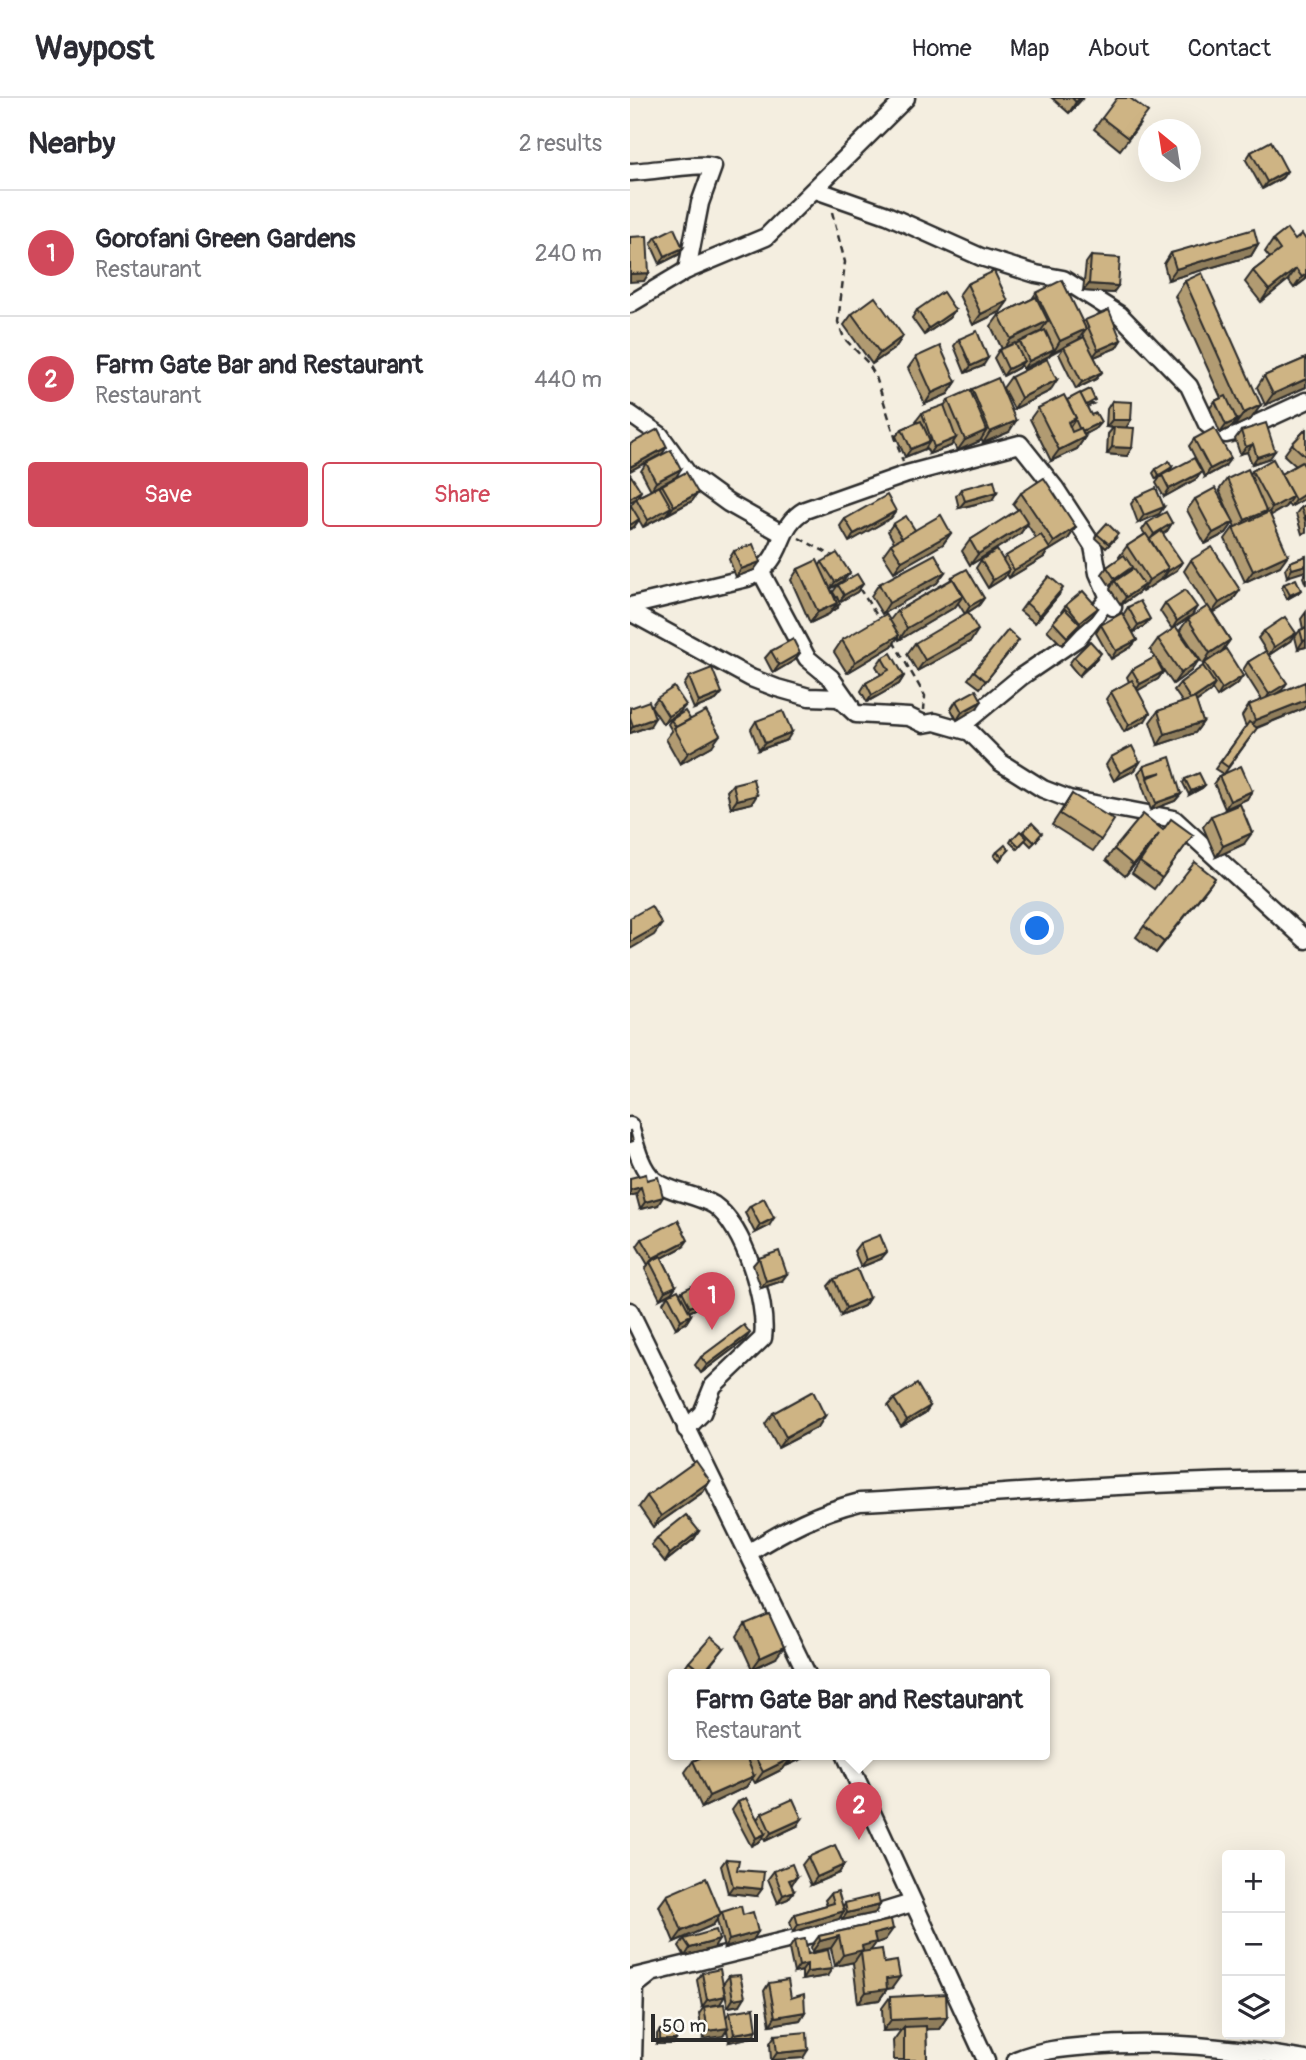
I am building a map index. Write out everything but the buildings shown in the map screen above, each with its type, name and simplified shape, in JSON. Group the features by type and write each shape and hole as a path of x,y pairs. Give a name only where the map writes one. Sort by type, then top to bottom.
{"street":[{"path":"630,304 687,270 766,237 821,192 906,98"},
{"path":"630,172 652,173 704,164 713,167 700,203 687,270"},
{"path":"821,192 887,215 958,248 998,263 1063,279 1120,315 1189,386 1207,424 1218,432 1226,434 1243,430 1306,401"},
{"path":"630,414 660,435 688,474 728,503 783,534"},
{"path":"630,606 747,578 761,572 772,563 783,534 795,516 805,510 907,474 1023,445 1093,546 1098,573 1111,602 1079,639 1023,677 962,725"},
{"path":"761,572 807,658 831,678 856,714"},
{"path":"630,612 751,678 809,697 839,698 856,714 909,717 930,723 962,725 1018,775 1043,789 1069,799 1174,819 1306,940"},
{"path":"630,1126 644,1166 656,1181 713,1205 722,1213 748,1258 760,1291 762,1338 713,1386 702,1413 686,1429"},
{"path":"630,1311 686,1429 750,1552 805,1669"},
{"path":"750,1552 797,1523 828,1510 860,1502 1066,1492 1211,1480 1306,1480"},
{"path":"848,1760 986,2060"},
{"path":"630,1978 808,1936 912,1903"},
{"path":"633,2060 635,1986 653,1972"},
{"path":"1016,2060 1029,2054 1065,2048 1163,2042 1207,2045 1305,2060"}],"path":[{"path":"821,192 845,262 838,322 844,338 868,363 876,377 907,474"},
{"path":"783,534 806,540 836,558"},
{"path":"858,586 886,628"},
{"path":"891,639 925,696 930,723"}],"place":[{"name":"Gorofani Green Gardens","path":"712,1330"},
{"name":"Farm Gate Bar and Restaurant","path":"859,1840"}]}
